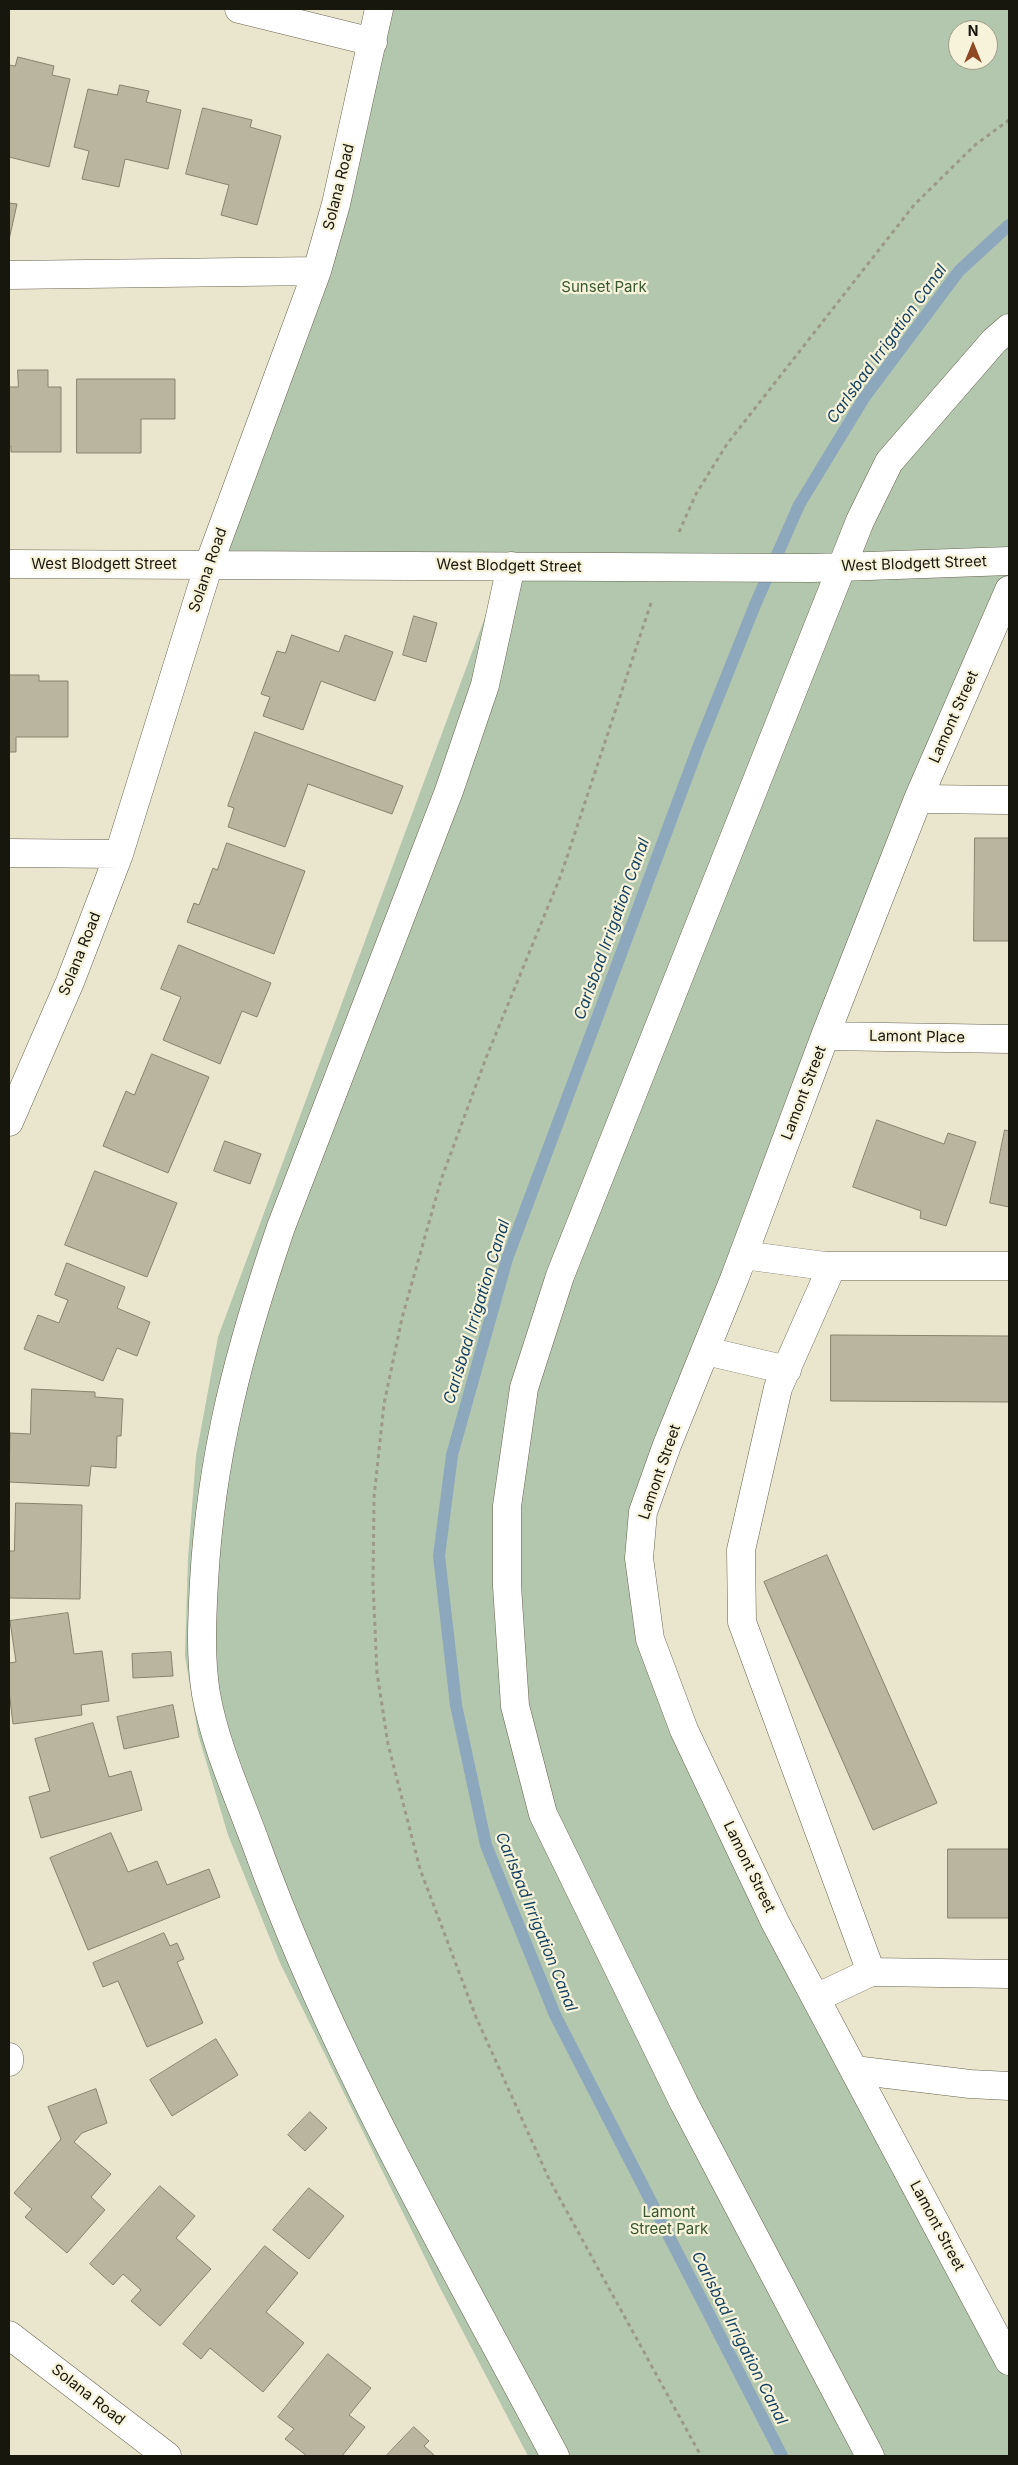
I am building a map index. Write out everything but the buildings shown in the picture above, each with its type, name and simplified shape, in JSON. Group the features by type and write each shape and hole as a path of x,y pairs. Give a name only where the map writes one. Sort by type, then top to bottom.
{"street":[{"path":"239,9 372,42"},
{"name":"Solana Road","path":"9,1122 70,982 119,854 209,564 317,271 336,204 379,9"},
{"path":"9,275 317,271"},
{"path":"870,2456 684,2103 543,1814 515,1706 507,1586 507,1506 524,1388 560,1276 860,521 889,462 994,341 1009,328"},
{"name":"West Blodgett Street","path":"9,564 812,568 1009,561"},
{"path":"512,566 485,685 449,791 281,1227 251,1315 219,1445 207,1527 202,1633 206,1693 214,1729 271,1885 309,1976 386,2140 556,2456"},
{"name":"Lamont Street","path":"1009,590 918,799 744,1255 643,1512 639,1558 650,1638 684,1730 776,1922 1009,2361"},
{"path":"918,799 1009,800"},
{"path":"9,853 119,854"},
{"name":"Lamont Place","path":"826,1036 1009,1039"},
{"path":"744,1255 832,1266 1009,1266"},
{"path":"832,1266 778,1388 741,1550 742,1622 871,1972"},
{"path":"706,1351 786,1370"},
{"path":"816,1998 871,1972 1009,1974"},
{"path":"9,2057 9,2062"},
{"path":"854,2070 970,2084 1009,2086"},
{"name":"Solana Road","path":"9,2335 167,2456"}],"green space":[{"name":"Lamont Street Park","path":"379,9 1009,9 1009,590 918,799 639,1558 684,1730 1009,2361 1009,2456 528,2456 438,2284 280,1963 228,1835 198,1734 185,1656 188,1558 196,1456 218,1337 504,566 209,564 317,271"}],"waterway":[{"name":"Carlsbad Irrigation Canal","path":"782,2456 555,2015 486,1845 456,1705 439,1556 452,1455 507,1259 699,745 755,605 799,505 864,398 959,271 1009,225"}],"park label":[{"name":"Sunset Park","path":"604,287"}]}
